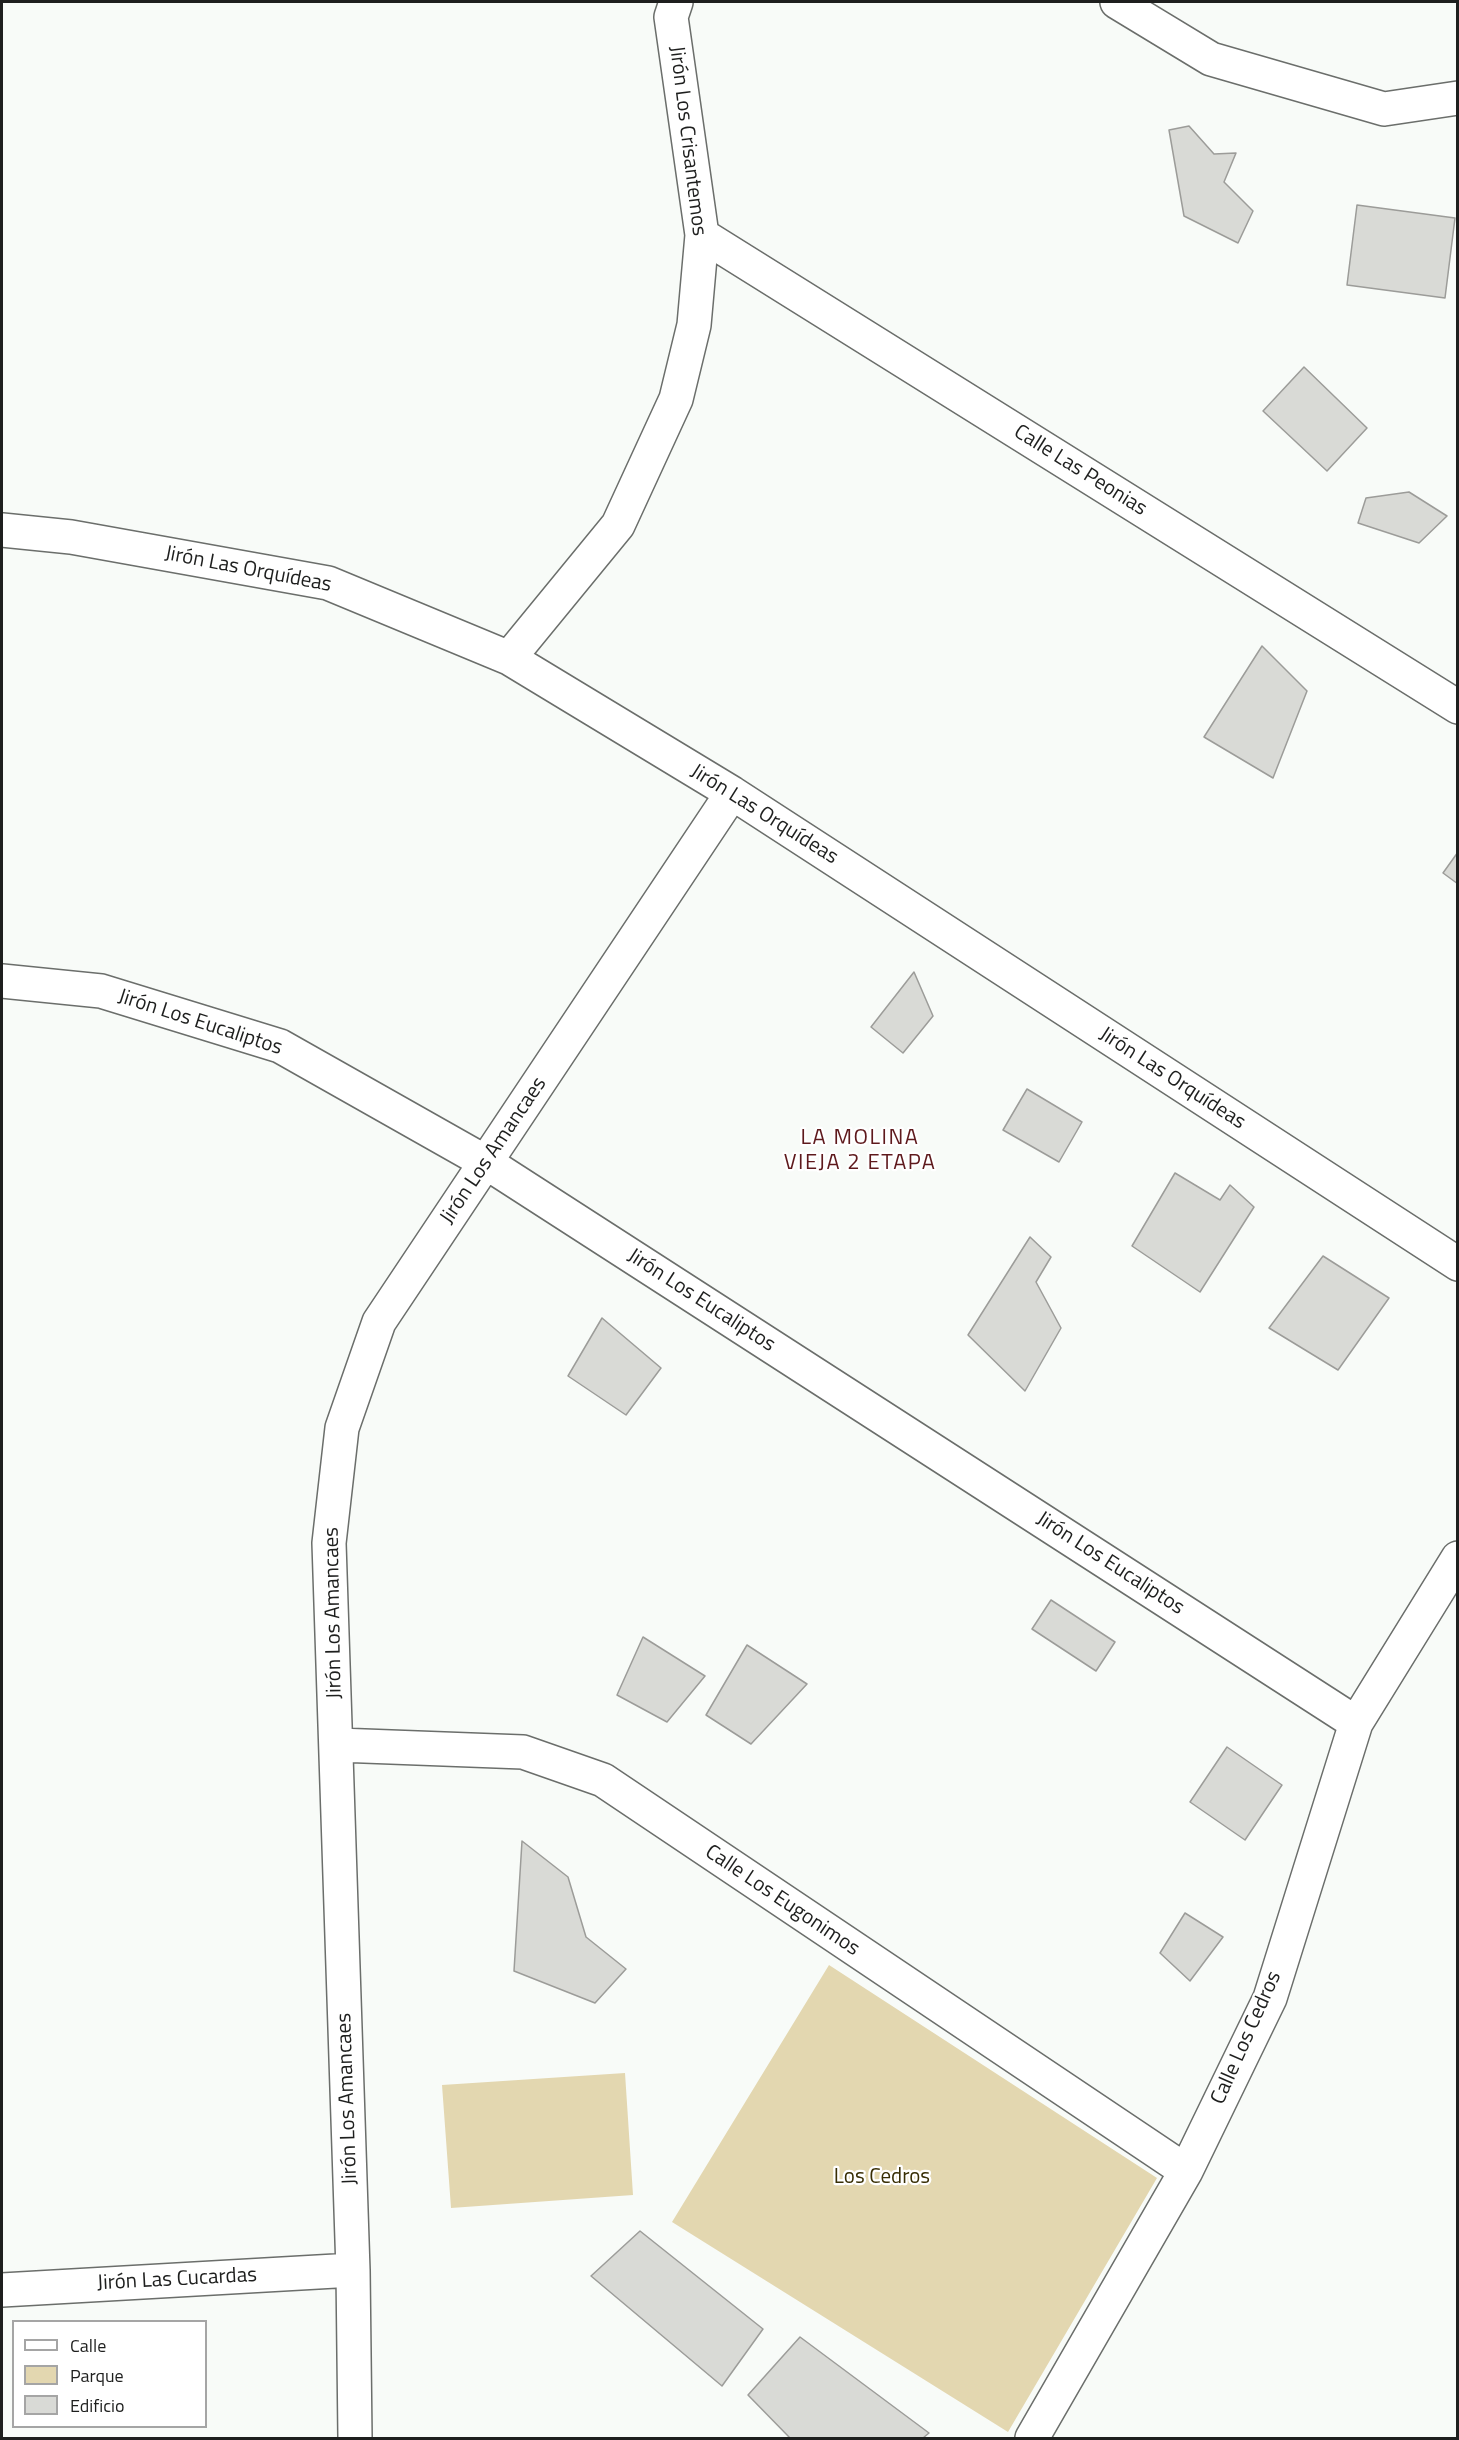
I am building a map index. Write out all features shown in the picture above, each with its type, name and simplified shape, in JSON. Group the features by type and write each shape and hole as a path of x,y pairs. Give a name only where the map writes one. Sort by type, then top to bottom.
{"street":[{"name":"Jirón Los Crisantemos","path":"509,658 618,525 676,399 694,325 702,235 671,17 676,2"},
{"path":"1117,2 1211,59 1384,109 1458,98"},
{"name":"Calle Las Peonias","path":"702,235 1456,703"},
{"name":"Jirón Las Orquídeas","path":"2,530 71,537 328,583 509,658 732,793 1458,1264"},
{"name":"Jirón Los Amancaes","path":"356,2439 338,1745 330,1543 342,1428 379,1322 732,793"},
{"name":"Jirón Los Eucaliptos","path":"2,981 101,991 280,1046 487,1163 1356,1723"},
{"name":"Calle Los Cedros","path":"1032,2439 1186,2171 1270,1998 1356,1723 1458,1558"},
{"name":"Calle Los Eugonimos","path":"338,1745 523,1752 603,1780 1186,2171"},
{"name":"Jirón Las Cucardas","path":"2,2290 353,2270"}],"green space":[{"name":"Los Cedros","path":"829,1965 1157,2178 1008,2432 672,2222"},
{"path":"625,2073 633,2195 451,2208 442,2085"}],"building":[{"path":"1189,126 1214,154 1236,153 1224,182 1253,211 1238,243 1184,216 1169,130"},
{"path":"1357,205 1455,218 1445,298 1347,285"},
{"path":"1304,367 1367,428 1327,471 1263,411"},
{"path":"1409,492 1447,516 1419,543 1358,523 1366,498"},
{"path":"1262,646 1307,691 1273,778 1204,737"},
{"path":"1458,852 1458,884 1443,873"},
{"path":"914,972 933,1016 903,1053 871,1027"},
{"path":"1027,1089 1082,1122 1059,1162 1003,1130"},
{"path":"1175,1173 1220,1200 1230,1185 1254,1207 1200,1292 1132,1246"},
{"path":"1030,1237 1051,1257 1036,1282 1061,1328 1025,1391 968,1335"},
{"path":"1323,1256 1389,1298 1338,1370 1269,1328"},
{"path":"602,1318 661,1368 626,1415 568,1376"},
{"path":"1051,1600 1115,1642 1096,1671 1032,1629"},
{"path":"643,1637 705,1676 667,1722 617,1695"},
{"path":"747,1645 807,1684 751,1744 706,1715"},
{"path":"1227,1747 1282,1785 1245,1840 1190,1802"},
{"path":"522,1841 568,1877 586,1937 626,1969 595,2003 514,1971"},
{"path":"1185,1913 1223,1937 1190,1981 1160,1953"},
{"path":"640,2231 763,2329 722,2386 591,2276"},
{"path":"800,2337 929,2433 923,2438 790,2438 748,2395"}],"district":[{"name":"LA MOLINA VIEJA 2 ETAPA","path":"860,1152"}]}
